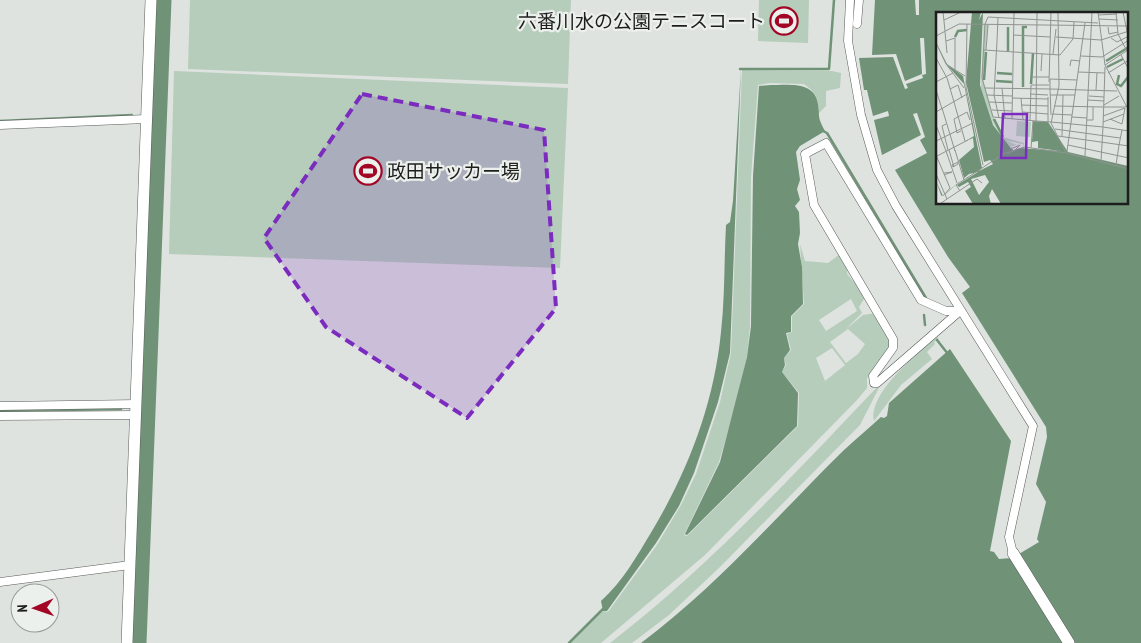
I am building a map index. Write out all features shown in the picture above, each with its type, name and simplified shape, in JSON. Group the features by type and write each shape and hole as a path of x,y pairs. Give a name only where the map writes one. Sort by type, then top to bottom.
{"street":[{"path":"127,643 151,0"},
{"path":"850,0 848,41 850,58 870,151 877,170 896,206 1033,426 1009,537 1013,552 1069,643"},
{"path":"857,24 858,0"},
{"path":"0,125 146,119"},
{"path":"826,142 921,300 946,311 960,311 877,383 874,383 873,376 893,348 894,339 814,205 805,154 826,142"},
{"path":"0,406 136,409"},
{"path":"0,416 136,409"},
{"path":"0,582 130,565"}],"highlighted area":[{"path":"362,94 544,130 556,308 467,418 326,327 264,238"}],"shaded area":[{"path":"190,0 571,0 568,84 188,69"},
{"name":"六番川水の公園テニスコート","path":"759,0 809,0 808,43 758,41"},
{"path":"875,0 915,0 916,15 919,15 919,0 1141,0 1141,643 641,643 721,575 844,450 881,417 887,416 889,403 950,349 1011,441 990,551 994,552 999,559 1012,558 1039,542 1037,539 1046,502 1036,484 1047,437 1046,427 962,293 970,287 948,257 895,170 927,153 920,140 925,137 917,113 913,114 921,135 882,155 874,120 889,116 888,111 873,116 867,90 864,90 859,58 893,57 905,89 908,88 906,84 923,78 922,75 926,74 924,38 920,38 922,74 905,81 896,54 872,55"},
{"path":"741,68 730,353 718,402 694,473 679,506 656,543 607,611 603,611 601,601 623,577 665,508 688,460 706,410 718,358 722,319 726,225 730,222 733,201"},
{"path":"742,70 832,71 841,73 840,88 826,91 826,106 818,114 816,97 812,90 804,84 770,83 758,85 751,177 750,326 747,356 739,393 719,462 684,535 687,536 798,426 799,393 782,372 786,365 784,358 791,350 787,334 792,332 792,316 804,304 800,244 805,261 828,263 840,254 848,265 847,274 866,296 859,307 862,313 845,330 863,315 876,313 892,341 891,346 867,378 867,388 857,400 705,555 601,643 569,643 603,611 608,612 657,545 681,505 696,474 720,402 731,353","holes":["851,299 857,311 826,331 819,320","848,329 865,344 858,354 846,363 830,342","832,348 845,365 825,381 816,358"]},
{"name":"政田サッカー場","path":"174,71 568,88 560,268 169,254"},
{"path":"759,86 800,86 812,91 816,97 820,120 825,131 800,146 796,152 800,180 797,189 800,200 795,206 799,212 800,233 798,244 802,267 803,304 791,316 791,332 786,333 790,350 784,358 785,365 782,372 798,393 797,426 687,535 685,534 720,462 747,357 751,326 753,176"},
{"path":"937,337 939,339 934,342 935,344 927,352 932,359 901,385 874,421 874,410 886,386 907,363"},
{"path":"882,382 860,425 720,567 669,615 632,643 610,643 717,551"}],"waterway":[{"path":"139,643 164,0"},
{"path":"740,69 829,69 834,0"},
{"path":"155,113 160,113"},
{"path":"0,121 132,115"},
{"path":"821,130 827,133 926,298"},
{"path":"924,315 925,325"},
{"path":"937,340 948,354"},
{"path":"0,411 121,409"},
{"path":"569,643 603,609"}],"place":[{"name":"六番川水の公園テニスコート","path":"784,21"},
{"name":"政田サッカー場","path":"368,171"}]}
